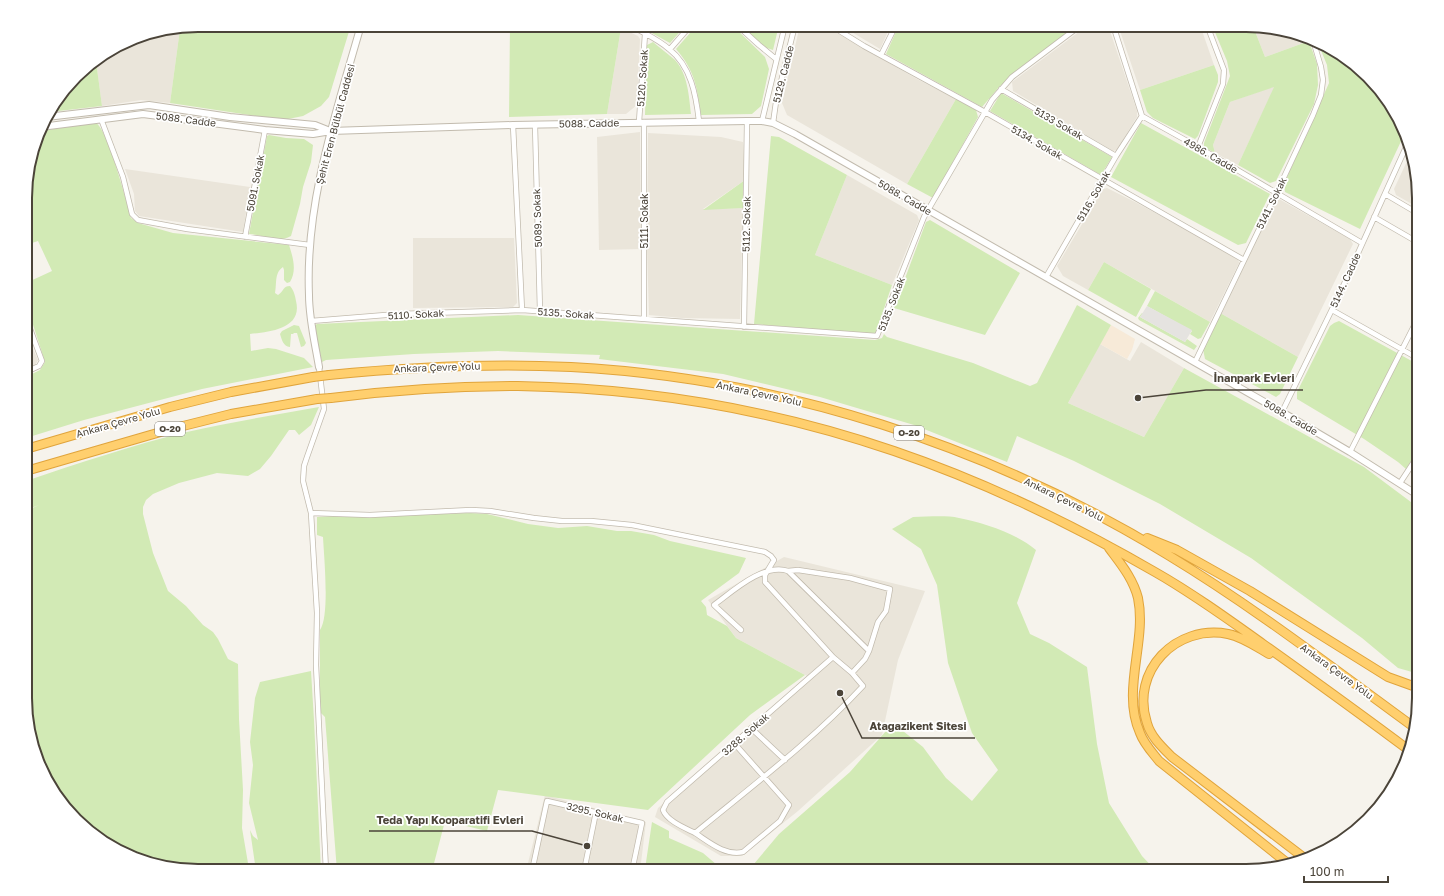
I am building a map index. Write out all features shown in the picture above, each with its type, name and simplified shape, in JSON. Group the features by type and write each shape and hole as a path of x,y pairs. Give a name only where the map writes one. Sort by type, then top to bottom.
{"highway":[{"name":"Ankara Çevre Yolu","path":"32,447 170,407 231,392 329,375 417,367 518,365 573,367 638,373 713,383 814,405 900,430 947,447 1062,498 1167,554 1220,588 1410,724"},
{"name":"Ankara Çevre Yolu","path":"32,469 171,429 231,414 317,399 419,389 520,386 616,392 709,404 808,425 892,450 988,487 1057,519 1157,573 1189,593 1244,630 1404,747"},
{"path":"1113,524 1177,550 1250,591 1388,677 1412,686"},
{"path":"1107,546 1133,583 1140,611 1140,627 1133,681 1135,717 1140,734 1148,748 1159,761 1283,860"},
{"path":"1299,855 1172,757 1156,740 1147,723 1144,705 1144,687 1153,667 1171,646 1196,634 1211,633 1229,634 1246,641 1314,680"}],"street":[{"name":"Şehit Eren Bülbül Caddesi","path":"319,367 311,321 309,295 312,221 331,131 359,32"},
{"path":"641,32 670,49 684,64 688,72 699,121"},
{"path":"670,49 685,32"},
{"path":"744,32 776,59"},
{"name":"5129. Cadde","path":"762,121 782,32"},
{"name":"5129. Cadde","path":"772,123 793,32"},
{"name":"5134. Sokak","path":"842,32 1244,260"},
{"path":"881,55 892,32"},
{"name":"5135. Sokak","path":"522,310 877,336 924,217 985,112 1001,89 1024,68 1072,32"},
{"path":"1115,32 1142,116"},
{"path":"1198,147 1225,77 1224,70 1210,32"},
{"name":"5120. Sokak","path":"641,122 644,34"},
{"name":"5141. Sokak","path":"1195,362 1277,192 1321,95 1323,80 1315,47"},
{"name":"5133 Sokak","path":"1001,89 1116,156"},
{"name":"5088. Cadde","path":"53,116 149,105 230,117 315,125 331,131"},
{"name":"5088. Cadde","path":"49,126 143,114 265,130 313,134 331,131 513,125 699,121 762,121 772,123 795,134 1282,412 1350,452 1412,491"},
{"name":"4986. Cadde","path":"1142,116 1277,192 1362,243"},
{"name":"5116. Sokak","path":"1046,277 1116,156 1142,116"},
{"path":"101,119 123,178 132,214 136,218 141,221 245,237 310,245"},
{"name":"5112. Sokak","path":"744,327 747,121"},
{"name":"5111. Sokak","path":"641,122 644,319"},
{"name":"5089. Sokak","path":"513,125 522,310"},
{"name":"5089. Sokak","path":"535,125 540,311"},
{"name":"5091. Sokak","path":"245,237 265,130"},
{"name":"5144. Cadde","path":"1282,412 1332,310 1405,150"},
{"path":"1385,194 1412,210"},
{"path":"1374,218 1412,239"},
{"name":"5110. Sokak","path":"311,321 398,314 522,310"},
{"path":"1332,310 1412,355"},
{"path":"1350,452 1412,330"},
{"path":"32,333 42,358 41,364 32,369"},
{"path":"319,367 324,410 307,457 303,481 311,513 317,613 316,665 326,864"},
{"path":"1400,483 1412,465"},
{"path":"311,513 370,515 490,511 562,521 591,521 632,525 765,552 772,556 774,560 765,575 765,582 833,656 852,673 863,686 842,709 785,760 764,776 695,833 724,851 735,853 743,852 780,821 789,805 764,776 734,743"},
{"path":"741,630 714,605 745,582 768,570 798,570 850,578 890,589 886,611 878,622 869,651 865,659 852,673"},
{"path":"788,571 869,651"},
{"name":"3288. Sokak","path":"695,833 674,822 665,814 663,810 667,802 833,656"},
{"path":"751,728 785,760"},
{"name":"3295. Sokak","path":"534,864 547,801 642,823 633,864"},
{"path":"585,864 596,812"}],"shaded area":[{"path":"620,32 630,32 638,36 640,39 637,105 626,114 607,114"},
{"path":"798,32 835,32 917,79 956,99 907,184 787,115 782,103"},
{"path":"852,32 888,32 880,49"},
{"path":"1079,32 1110,32 1137,111 1137,117 1117,150 1113,151 1013,91 1012,82"},
{"path":"1120,32 1202,32 1214,65 1140,90"},
{"path":"1255,32 1278,35 1304,43 1265,57"},
{"path":"179,33 170,103 141,100 102,106 97,66 125,49 155,38"},
{"path":"1275,86 1238,165 1215,153 1213,145 1230,102"},
{"path":"640,132 641,249 599,250 597,137"},
{"path":"648,133 721,137 743,142 745,180 703,209 743,208 740,319 682,318 649,315 647,249"},
{"path":"1407,160 1411,177 1412,204 1396,195 1394,189"},
{"path":"125,169 250,187 243,232 139,216 135,211 134,194"},
{"path":"847,175 917,215 919,220 892,285 815,255"},
{"path":"1107,188 1238,258 1239,263 1210,322 1104,262 1088,290 1063,276 1057,266 1103,189"},
{"path":"1279,199 1350,239 1353,244 1298,357 1220,313 1275,201"},
{"path":"413,238 514,238 517,303 513,307 413,308"},
{"path":"1147,306 1192,330 1185,342 1140,317"},
{"path":"1111,325 1135,339 1132,350 1127,359 1100,344"},
{"path":"1141,342 1184,368 1144,437 1068,403 1100,344 1130,361"},
{"path":"32,346 38,360 36,364 32,366"},
{"path":"784,557 925,591 898,660 882,735 798,811 742,856 721,856 655,817 658,808 807,676 736,638 708,600"},
{"path":"545,795 646,822 641,864 528,864"}],"green space":[{"path":"349,32 329,97 321,106 303,116 283,120 170,103 179,33"},
{"path":"510,32 620,32 607,114 509,117"},
{"path":"650,32 680,32 670,43"},
{"path":"691,32 739,32 765,57 769,69 761,106 752,114 701,115 698,96 691,72 676,49"},
{"path":"748,32 777,32 773,50 764,47"},
{"path":"896,32 1069,32 1000,86 982,107 886,54"},
{"path":"1215,32 1255,32 1265,57 1304,43 1311,46 1317,64 1318,85 1314,104 1276,181 1270,183 1238,165 1274,87 1230,102 1213,145 1215,153 1204,147 1204,143 1230,76 1227,61"},
{"path":"653,42 675,60 683,72 687,86 691,114 645,115 647,45"},
{"path":"1321,50 1347,66 1371,89 1390,115 1401,141 1360,229 1285,192 1284,184 1329,83 1327,65"},
{"path":"1214,65 1218,75 1218,82 1198,136 1195,139 1153,118 1147,112 1140,90"},
{"path":"97,66 102,106 56,111 73,89"},
{"path":"1001,93 1112,157 1101,175 990,111"},
{"path":"956,99 976,110 978,117 933,198 907,184"},
{"path":"96,123 106,138 111,151 131,218 138,223 173,233 289,245 294,264 292,278 290,282 287,283 284,280 283,267 280,269 277,275 275,293 278,295 285,288 290,286 294,293 297,310 290,323 283,327 266,332 250,334 251,351 268,348 276,349 304,358 313,367 202,389 84,420 32,436 32,374 40,370 45,362 32,322 32,280 52,271 38,241 32,243 32,188 35,166 47,130"},
{"path":"1141,123 1270,194 1246,243 1238,245 1111,177"},
{"path":"267,136 304,139 313,145 311,162 303,187 291,236 281,239 249,234"},
{"path":"771,136 779,137 847,175 815,255 892,285 876,332 873,334 754,324"},
{"path":"745,180 743,208 703,210"},
{"path":"930,220 1020,273 985,335 894,308 926,222"},
{"path":"1104,262 1151,289 1136,317 1088,290"},
{"path":"1155,291 1210,322 1201,338 1198,339 1190,334 1192,331 1147,306"},
{"path":"1077,305 1111,325 1068,403 1144,437 1184,368 1364,467 1412,503 1412,672 1398,668 1362,638 1251,558 1160,504 1074,461 1017,436 1007,462 914,425 820,397 723,374 599,359 600,355 498,351 414,354 326,360 322,362 314,326 317,324 518,315 875,340 882,338 884,334 887,337 973,363 1030,386 1037,383"},
{"path":"1142,313 1140,317 1185,342 1187,339 1197,346 1194,350 1139,320 1138,318"},
{"path":"1220,313 1298,357 1280,394 1276,397 1205,359 1203,349"},
{"path":"1339,321 1412,361 1412,459 1406,469 1364,439 1297,399 1297,392 1330,326"},
{"path":"294,325 299,326 306,343 304,346 301,347 297,333 291,334 290,347 284,344 282,340 280,334 282,331"},
{"path":"319,407 311,425 299,435 295,430 289,430 260,469 248,476 217,473 179,483 153,494 146,500 143,507 143,514 153,553 168,591 186,606 203,625 213,632 228,659 238,664 243,790 242,828 248,864 188,864 166,861 145,855 115,842 97,830 66,799 49,771 35,730 32,708 32,508 39,505 32,508 32,479 167,437 220,425"},
{"path":"430,514 487,514 528,524 558,528 587,526 617,531 631,531 654,535 670,541 746,558 739,573 701,601 706,607 707,615 727,626 736,638 805,675 750,715 648,810 498,790 487,831 445,821 434,864 336,864 325,717 320,712 320,630 325,612 326,585 323,537 317,535 317,517 377,517"},
{"path":"936,516 959,518 979,523 1009,534 1036,550 1017,603 1030,634 1049,643 1087,667 1097,744 1109,803 1142,856 1149,864 754,864 779,834 850,772 893,723 923,747 946,778 972,801 998,770 972,733 948,663 937,585 921,549 892,529 913,517"},
{"path":"311,671 321,864 255,864 250,830 253,836 258,840 249,803 253,765 250,742 255,698 260,682"},
{"path":"652,822 669,831 669,838 703,853 716,864 646,864"}],"place":[{"name":"İnanpark Evleri","path":"1138,398"},
{"name":"Atagazikent Sitesi","path":"840,693"},
{"name":"Teda Yapı Kooparatifi Evleri","path":"587,846"}]}
